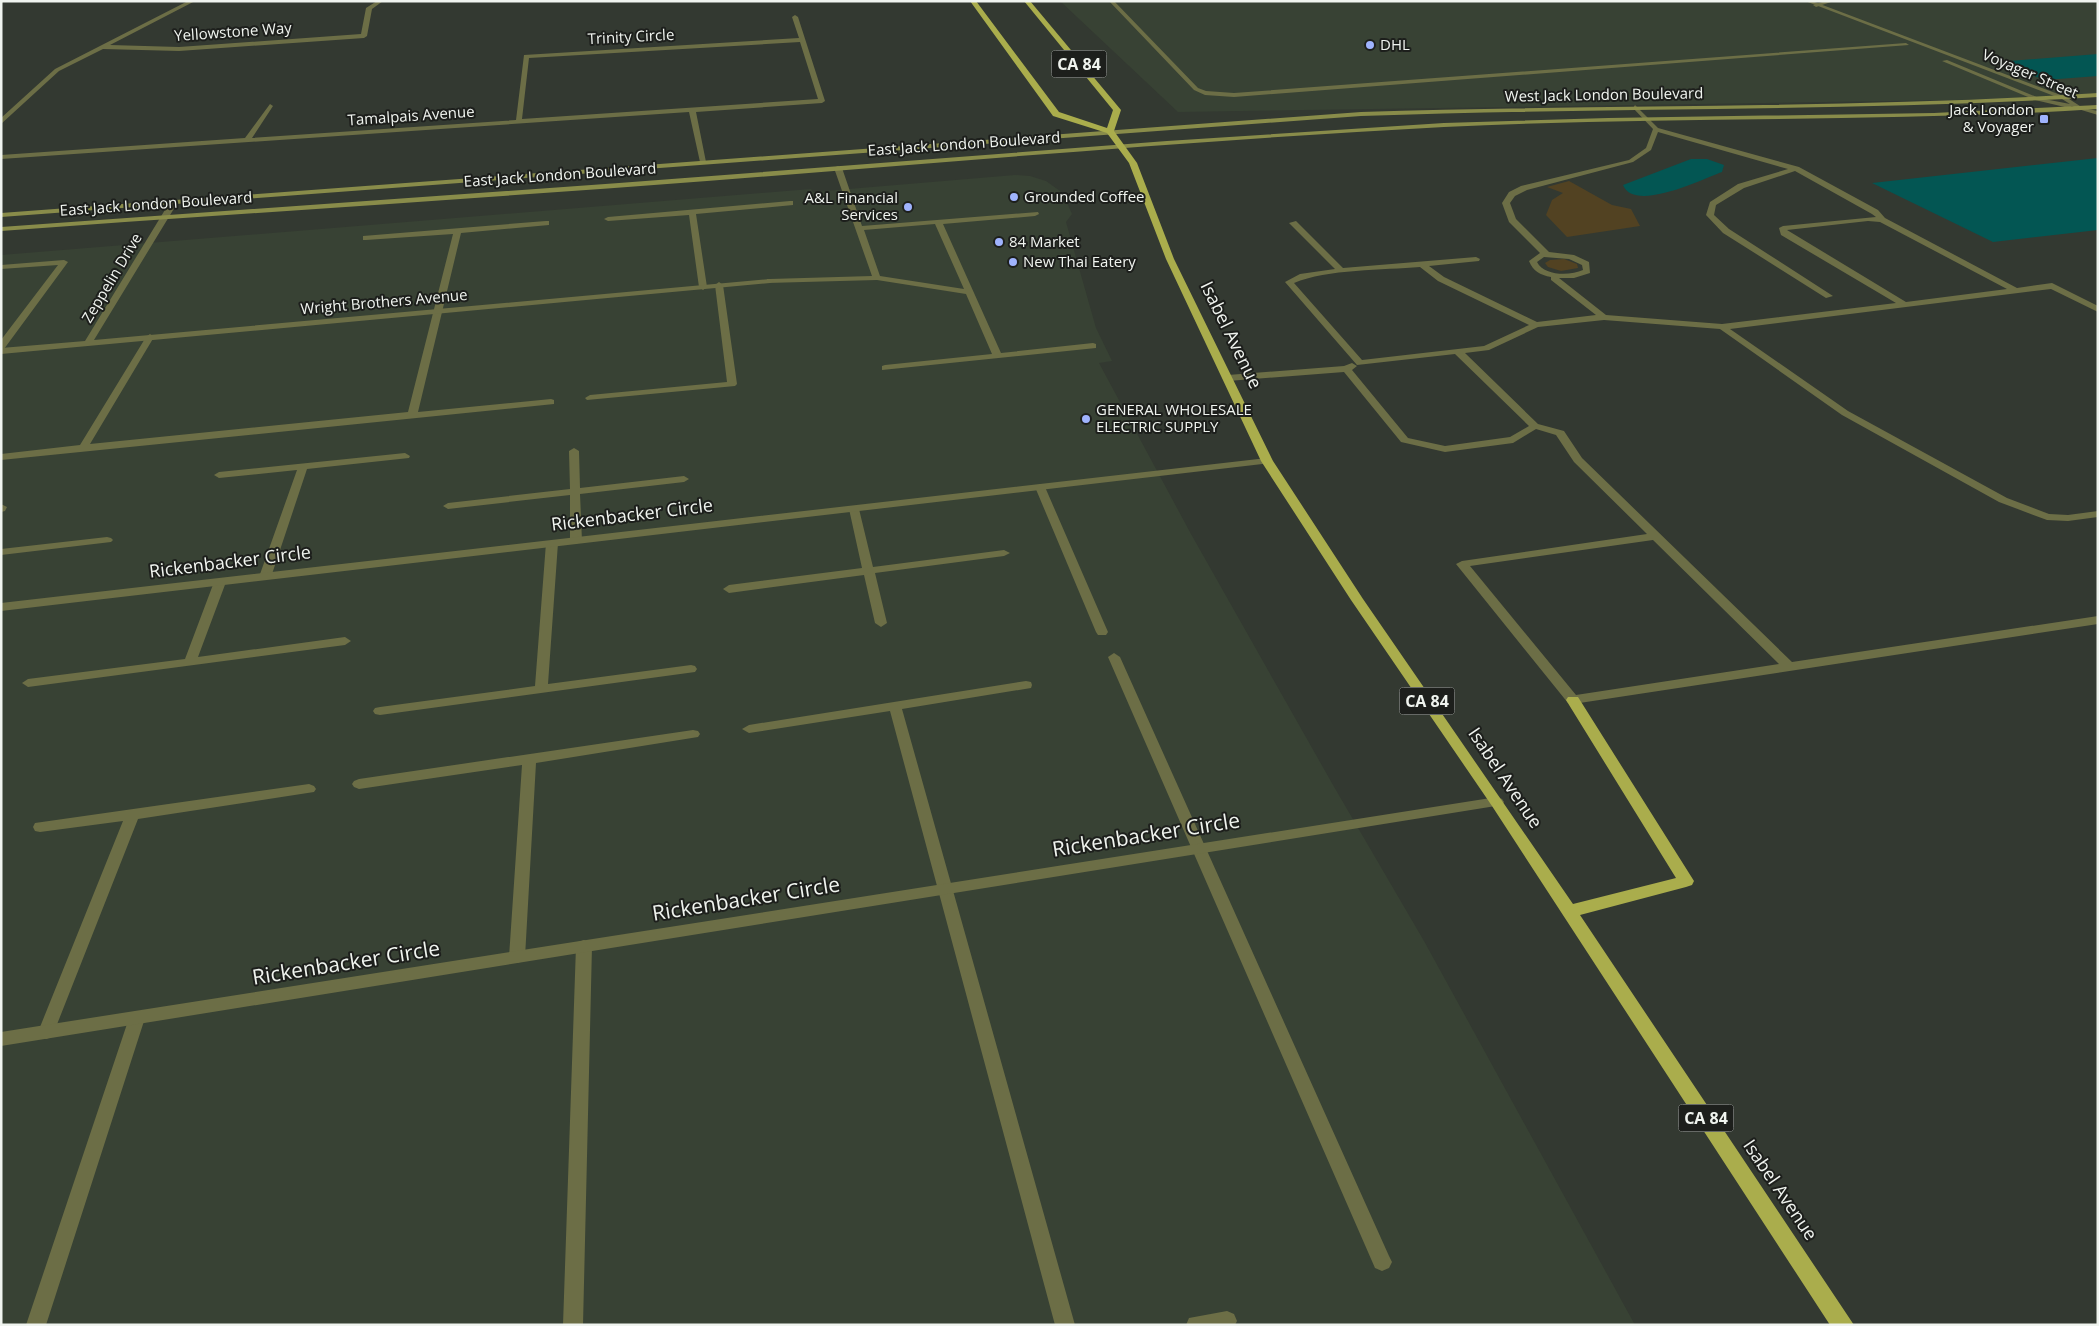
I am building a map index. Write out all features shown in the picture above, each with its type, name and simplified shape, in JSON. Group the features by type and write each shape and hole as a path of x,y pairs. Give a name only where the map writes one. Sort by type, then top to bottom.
{"highway":[{"name":"CA 84","path":"973,1 1056,114 1110,131 1117,110 1027,1"},
{"name":"Isabel Avenue","path":"1110,131 1133,163 1170,259 1267,461 1357,600 1570,911 1843,1325"},
{"path":"1570,911 1686,881 1572,700"}],"main road":[{"name":"West Jack London Boulevard","path":"1110,131 1361,114 1524,108 1955,104 2098,95"},
{"name":"West Jack London Boulevard","path":"1122,147 1452,124 1888,117 2098,107"},
{"name":"East Jack London Boulevard","path":"1,214 1110,131"},
{"name":"East Jack London Boulevard","path":"1,229 1122,147"}],"street":[{"path":"1,122 57,70 193,1"},
{"name":"Yellowstone Way","path":"102,48 179,48 364,36 370,8 381,1"},
{"path":"1111,1 1196,89 1205,93 1234,95 1906,45"},
{"name":"Voyager Street","path":"1807,1 1877,30 1928,46 2064,98 2080,108"},
{"path":"1816,5 1832,1"},
{"path":"795,18 802,40"},
{"name":"Voyager Street","path":"1877,30 1906,45 2037,99 2080,108"},
{"name":"Tamalpais Avenue","path":"1,157 822,101 802,40"},
{"name":"Trinity Circle","path":"519,121 526,56 802,40"},
{"path":"246,140 270,106"},
{"path":"1636,107 1656,129 1796,169 1875,212 1882,220 2017,290"},
{"path":"2080,108 2098,113"},
{"path":"692,110 703,162"},
{"path":"1547,255 1512,220 1506,203 1512,194 1524,188 1545,182 1631,161 1649,149 1656,129"},
{"path":"838,168 877,278"},
{"path":"1796,169 1741,186 1713,204 1710,215 1726,231 1829,296"},
{"name":"Zeppelin Drive","path":"88,343 174,202"},
{"path":"608,219 790,203"},
{"path":"692,212 703,287"},
{"path":"860,228 1035,214"},
{"path":"1882,220 1783,228 1784,233 1904,304"},
{"path":"938,222 998,356"},
{"path":"366,238 546,223"},
{"path":"1293,223 1341,271"},
{"path":"412,415 458,231"},
{"path":"1547,255 1572,257 1582,261 1588,267 1584,273 1577,275 1556,274 1542,271 1533,264 1536,258 1547,255"},
{"path":"1360,362 1289,282 1303,276 1341,271 1476,260"},
{"path":"1,267 64,262 1,347"},
{"path":"1422,264 1441,279 1536,326"},
{"path":"1556,274 1554,278 1604,317"},
{"name":"Wright Brothers Avenue","path":"1,351 770,280 877,278 969,292"},
{"path":"590,398 732,384 718,285"},
{"path":"1228,378 1346,369 1360,362 1486,348 1536,326 1604,317 1722,327 2052,286 2098,309"},
{"path":"1722,327 1845,414 2003,500 2047,517 2068,518 2098,514"},
{"path":"83,448 150,337"},
{"path":"885,368 1092,346"},
{"path":"1457,352 1535,426 1560,433 1578,460 1789,666"},
{"path":"1346,369 1405,440 1445,449 1513,440 1535,426"},
{"path":"1,457 550,402"},
{"path":"574,451 576,540"},
{"path":"219,475 404,456"},
{"name":"Rickenbacker Circle","path":"1,607 1267,461"},
{"path":"265,576 303,466"},
{"path":"448,506 684,479"},
{"path":"1040,487 1102,632"},
{"path":"854,509 881,623"},
{"path":"1656,536 1462,564 1572,700 2098,620"},
{"path":"1,552 107,540"},
{"path":"541,689 552,543"},
{"path":"729,589 1004,554"},
{"path":"190,662 220,582"},
{"path":"28,683 345,642"},
{"path":"1114,657 1382,1262"},
{"path":"380,711 691,669"},
{"path":"749,729 1026,684"},
{"path":"894,706 1065,1325"},
{"path":"359,784 693,734"},
{"path":"517,957 529,758"},
{"path":"40,827 308,789"},
{"name":"Rickenbacker Circle","path":"1,1039 1197,848 1497,802"},
{"path":"46,1032 133,815"},
{"path":"573,1325 584,946"},
{"path":"36,1325 137,1018"},
{"path":"1196,1325 1227,1322"}],"shaded area":[{"path":"1060,1 2098,1 2098,93 2020,99 1178,112"},
{"path":"1015,175 1030,176 1046,181 1064,196 1072,214 1066,222 1096,328 1112,361 1099,363 1191,534 1424,941 1635,1325 1,1325 1,255 811,189 813,192"},
{"path":"1569,181 1612,205 1631,209 1640,226 1567,237 1546,215 1552,200 1563,193 1547,187"},
{"path":"1564,259 1577,264 1578,268 1561,271 1548,267 1545,263 1550,260"}],"water":[{"path":"2098,54 2098,76 2045,80 1997,62"},
{"path":"2098,158 2098,230 1993,242 1872,183"},
{"path":"1691,159 1707,159 1724,165 1722,172 1685,187 1654,195 1640,196 1630,193 1623,185"}],"place":[{"name":"DHL","path":"1370,45"},
{"name":"Jack London & Voyager","path":"2044,119"},
{"name":"Grounded Coffee","path":"1014,197"},
{"name":"A&L Financial Services","path":"908,207"},
{"name":"84 Market","path":"999,242"},
{"name":"New Thai Eatery","path":"1013,262"},
{"name":"GENERAL WHOLESALE ELECTRIC SUPPLY","path":"1086,419"}]}
